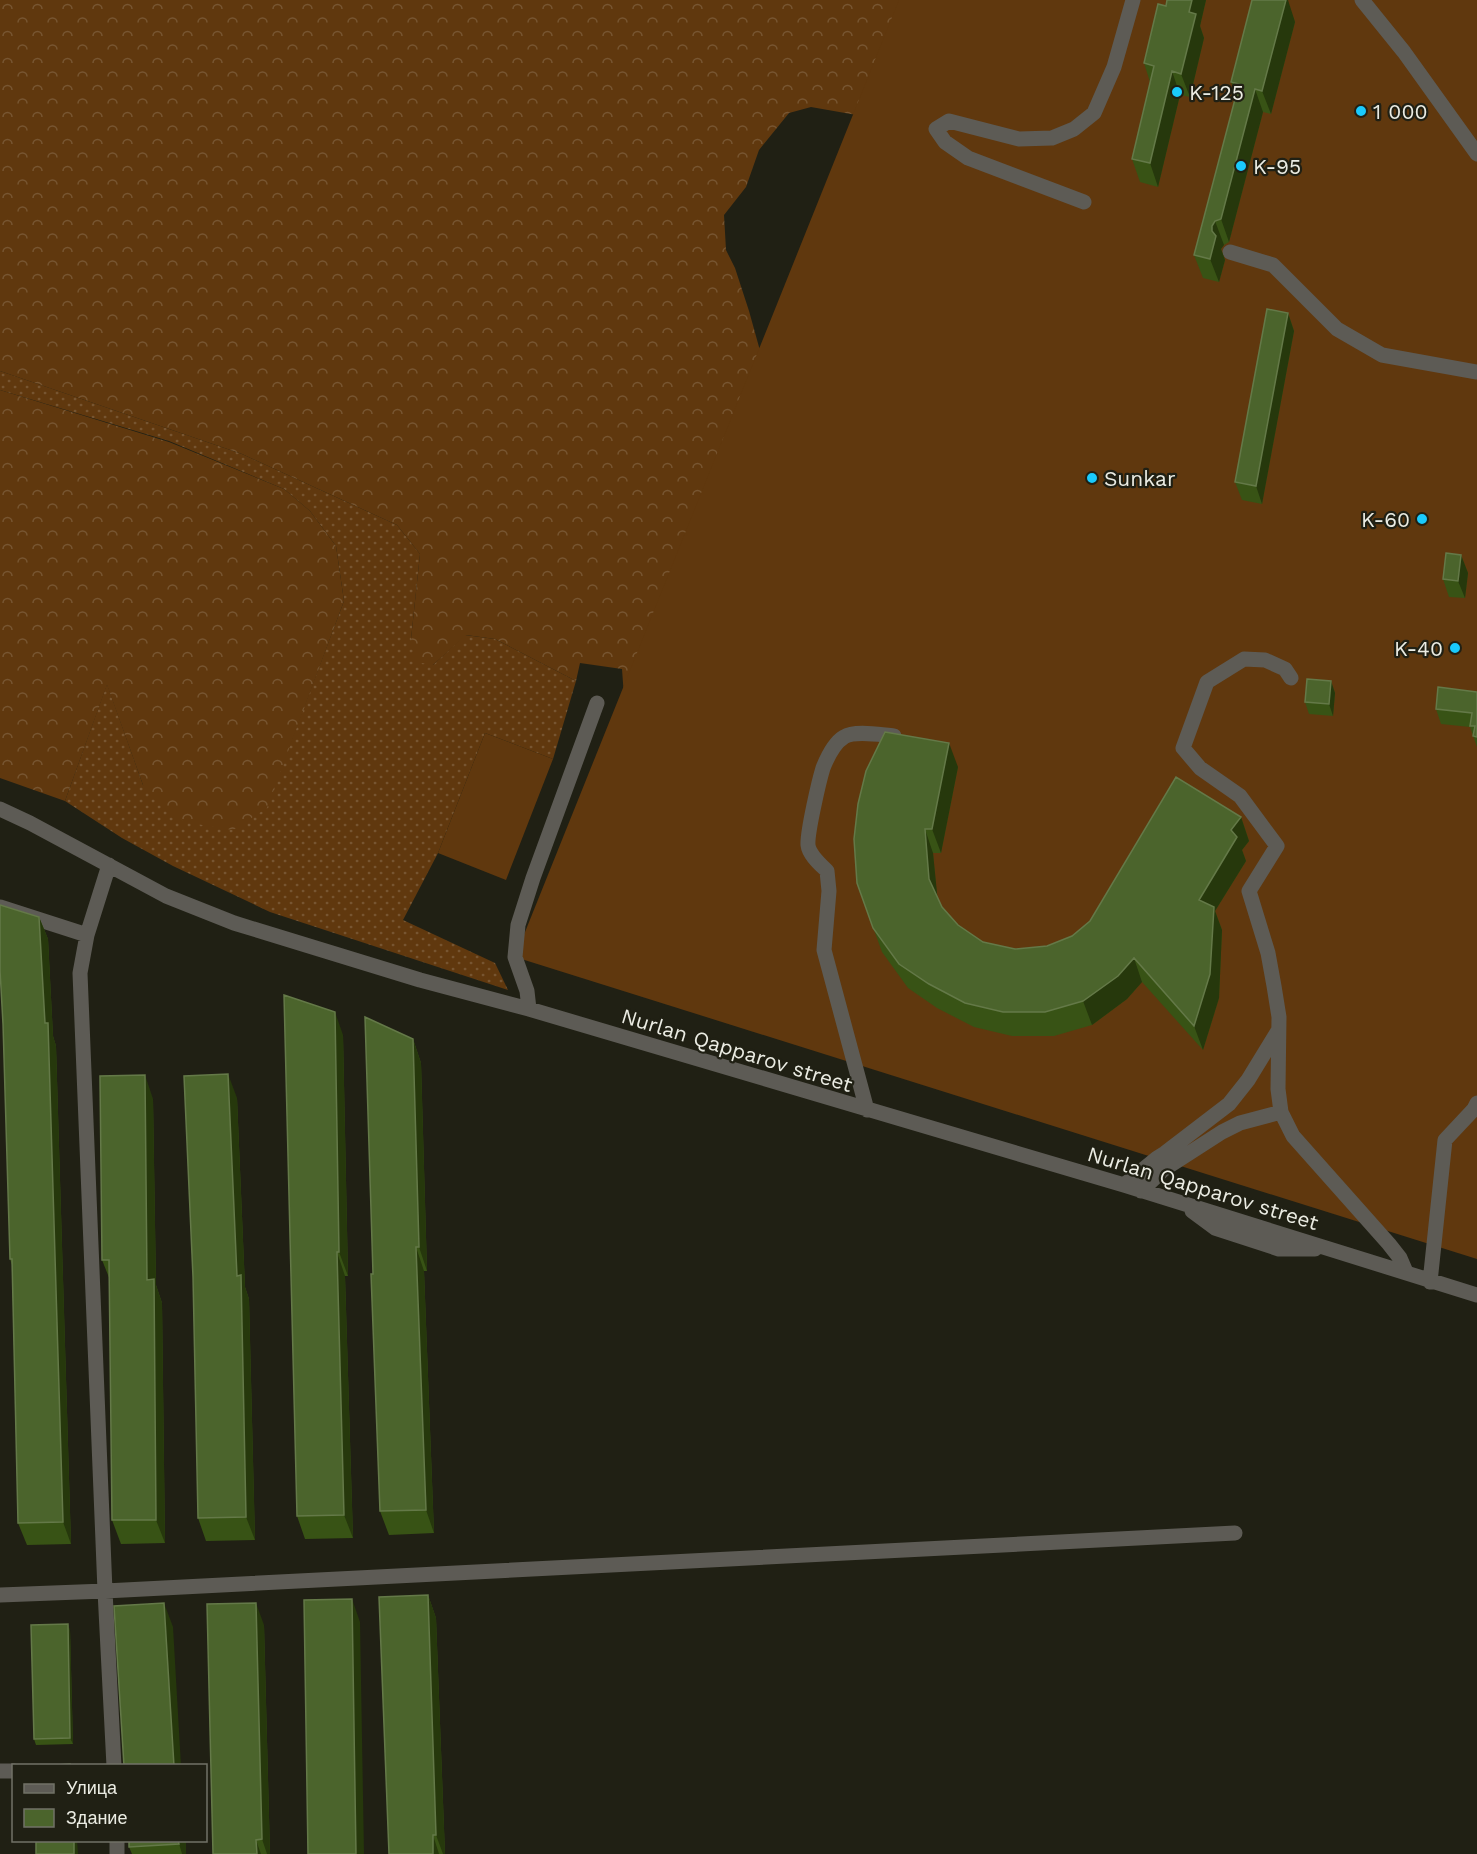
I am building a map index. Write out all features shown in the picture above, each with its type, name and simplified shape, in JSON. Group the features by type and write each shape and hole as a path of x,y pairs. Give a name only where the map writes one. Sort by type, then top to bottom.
{"street":[{"path":"1084,202 968,158 945,142 936,129 949,121 1019,139 1052,138 1074,129 1094,113 1114,67 1133,0"},
{"path":"1362,0 1404,52 1477,154"},
{"path":"1230,252 1273,265 1337,329 1382,355 1477,372"},
{"path":"1291,678 1284,669 1265,660 1244,658 1207,682 1183,748 1200,768 1240,796 1276,846 1249,891 1268,953 1277,1007 1278,1089 1281,1112 1293,1136 1389,1244 1400,1258 1406,1272"},
{"path":"529,1009 527,991 515,957 518,925 597,703"},
{"path":"867,1110 824,950 829,891 827,871 808,847 824,767 832,750 842,738 852,734 894,736"},
{"name":"Nurlan Qapparov street","path":"0,809 166,896 234,923 420,980 529,1009 1124,1185 1477,1295"},
{"path":"109,865 87,935 80,973 114,1764"},
{"path":"0,907 87,935"},
{"path":"1124,1185 1229,1104 1248,1080 1278,1031"},
{"path":"1430,1282 1445,1140 1477,1103"},
{"path":"1141,1191 1163,1170 1222,1132 1240,1123 1281,1112"},
{"path":"0,1595 1235,1533"}],"green space":[{"path":"0,0 1113,0 936,129 811,107 789,113 759,150 746,187 724,215 726,250 735,268 759,347 782,389 626,724 622,669 580,663 576,681 495,639 466,635 433,665 416,662 411,639 420,554 397,525 242,454 0,371"},
{"name":"Sunkar","path":"899,0 1477,0 1477,1259 515,957"},
{"path":"0,371 242,454 397,525 420,554 411,639 433,665 465,635 495,639 576,681 553,759 485,733 438,853 403,920 495,963 508,990 270,912 173,866 122,838 65,801 107,684 143,785 266,808 344,601 336,546 310,511 284,489 169,441 0,390"},
{"path":"0,390 169,442 284,489 310,511 336,546 344,601 267,808 233,830 184,822 143,785 107,685 65,801 0,778"},
{"path":"485,733 553,759 506,880 438,853"}],"building":[{"path":"1167,0 1192,0 1189,12 1196,14 1181,74 1172,71 1150,163 1132,159 1154,66 1144,63 1158,4 1166,6"},
{"path":"1252,0 1286,0 1262,91 1255,89 1221,219 1215,221 1212,226 1212,231 1216,236 1210,259 1194,255 1239,84 1231,82"},
{"path":"1267,309 1288,313 1256,486 1235,482"},
{"path":"1446,553 1461,555 1458,581 1443,579"},
{"path":"1307,679 1331,681 1329,704 1305,702"},
{"path":"1438,687 1477,692 1477,737 1473,736 1475,726 1470,726 1472,713 1436,709"},
{"path":"885,732 949,743 932,829 925,829 929,879 942,907 958,925 983,942 1015,949 1047,946 1072,936 1090,921 1176,777 1241,817 1231,830 1237,837 1199,900 1214,907 1210,974 1194,1026 1134,958 1118,976 1083,1001 1045,1012 1003,1012 965,1003 929,984 899,964 873,928 857,883 854,839 858,804 866,771"},
{"path":"0,905 39,917 45,1023 48,1023 63,1522 18,1523 12,1259 10,1259 0,970"},
{"path":"284,995 335,1012 339,1252 337,1252 344,1515 297,1516"},
{"path":"365,1017 413,1039 419,1247 416,1247 426,1510 380,1511 371,1274 373,1274"},
{"path":"228,1074 237,1276 241,1275 246,1517 198,1518 193,1277 184,1076"},
{"path":"145,1075 147,1280 154,1279 156,1520 112,1520 109,1260 102,1260 100,1076"},
{"path":"428,1595 436,1835 433,1835 433,1854 389,1854 379,1597"},
{"path":"352,1599 356,1854 308,1854 304,1600"},
{"path":"164,1603 174,1764 124,1764 114,1606"},
{"path":"256,1603 262,1839 256,1840 257,1854 213,1854 207,1604"},
{"path":"68,1624 70,1738 34,1739 31,1625"},
{"path":"36,1842 74,1842 74,1854 36,1854"},
{"path":"129,1842 178,1842 179,1844 129,1847"}],"place":[{"name":"K-125","path":"1177,92"},
{"name":"1 000","path":"1361,111"},
{"name":"K-95","path":"1241,166"},
{"name":"Sunkar","path":"1092,478"},
{"name":"K-60","path":"1422,519"},
{"name":"K-40","path":"1455,648"}]}
